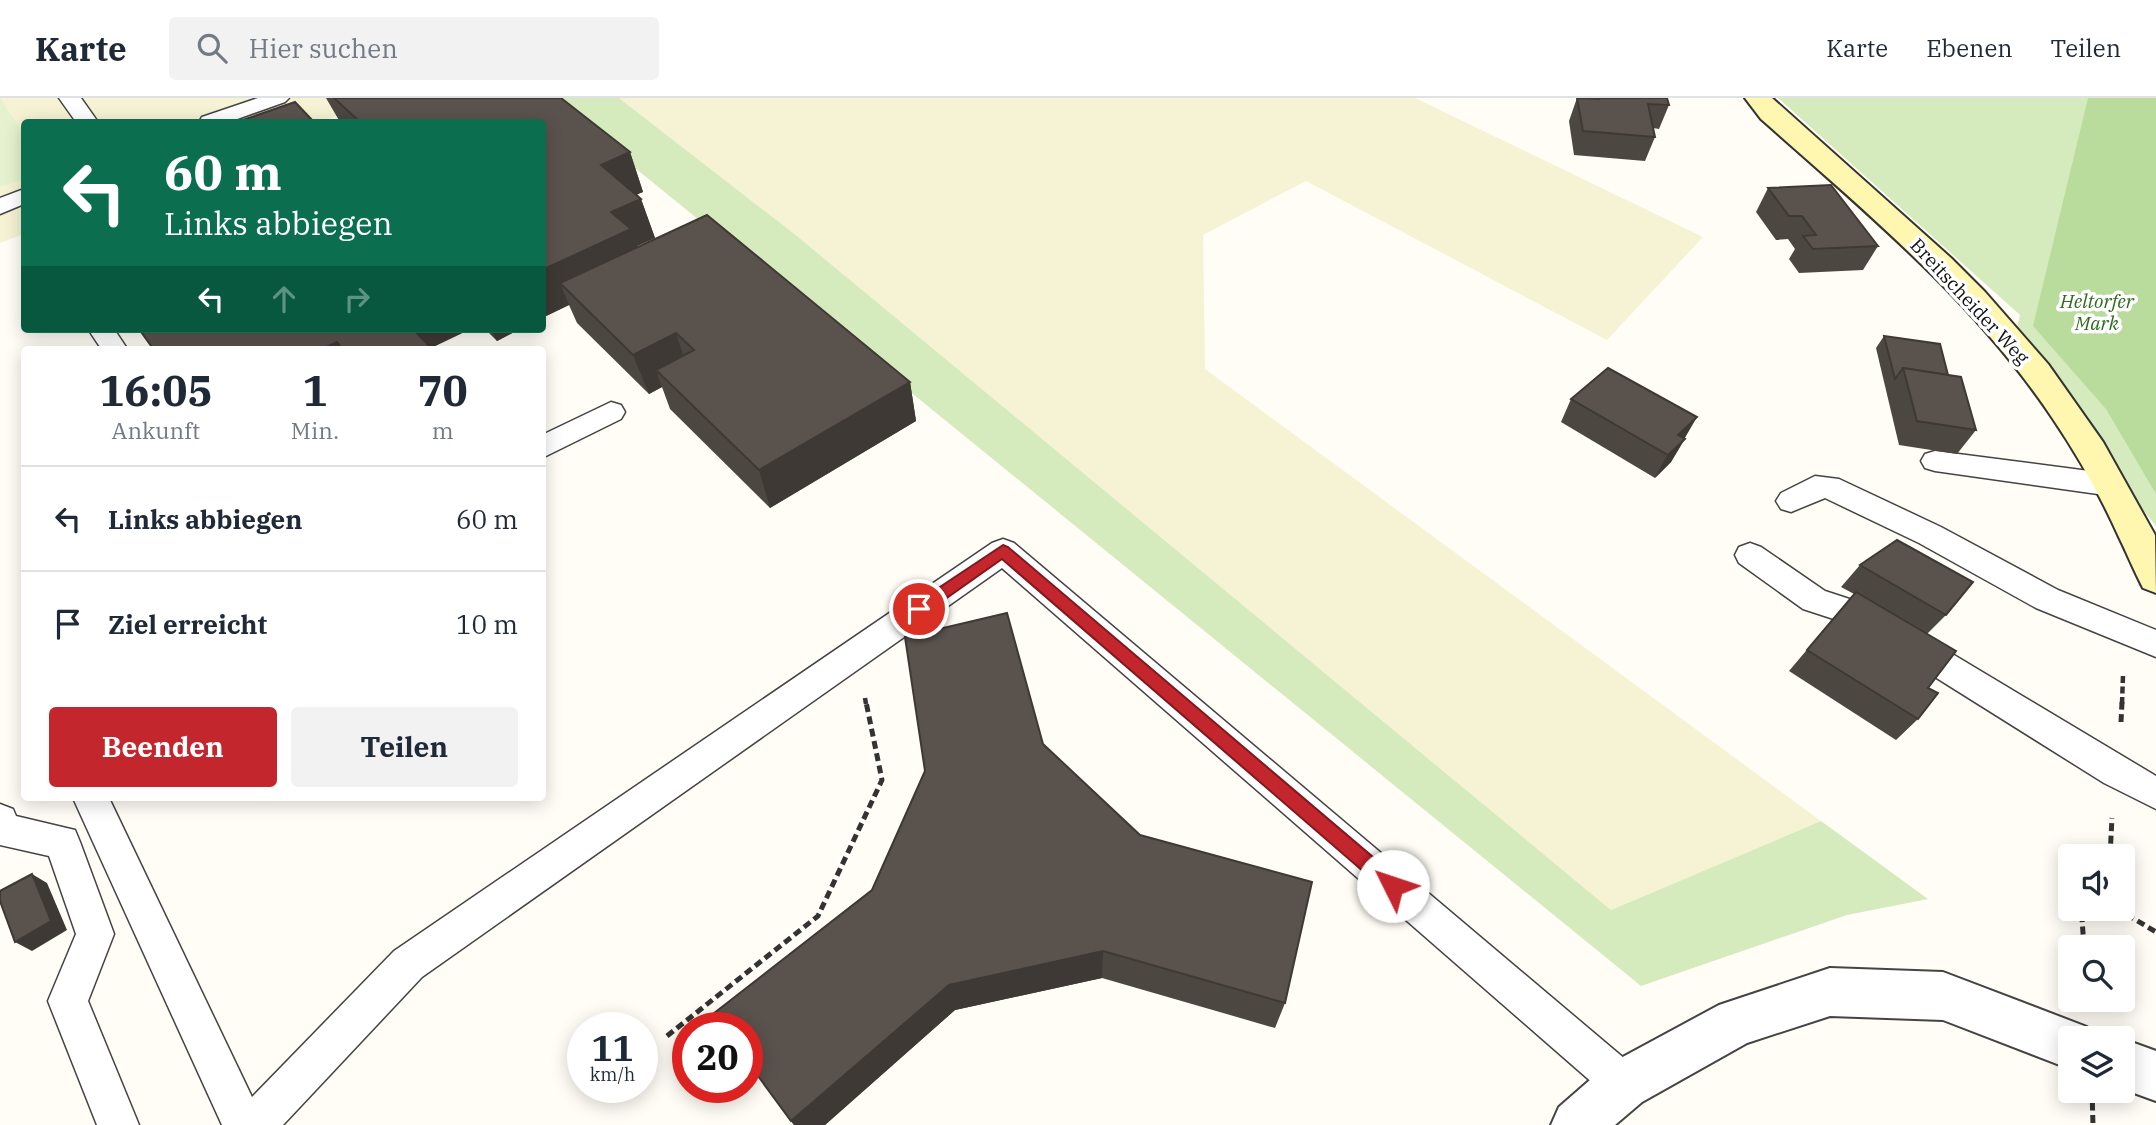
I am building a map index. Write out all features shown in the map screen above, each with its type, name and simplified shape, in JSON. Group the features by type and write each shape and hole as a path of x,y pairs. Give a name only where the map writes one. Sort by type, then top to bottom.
{"main road":[{"name":"Breitscheider Weg","path":"1758,98 1770,113 1942,266 1997,324 2065,413 2112,485 2156,578"}],"street":[{"path":"1577,1125 1624,1084 1736,1022 1830,992 1943,996 2058,1039"},
{"path":"2135,1068 2156,1076"}],"lane":[{"path":"70,98 84,119"},
{"path":"218,119 278,98"},
{"path":"0,207 21,197"},
{"path":"546,446 611,412"},
{"path":"1936,461 2112,485"},
{"path":"1791,501 1815,487 1829,487 1930,535 2047,599 2156,644"},
{"path":"254,1125 408,964 1003,551 1624,1084"},
{"path":"1750,555 1814,600 1863,616 2116,772 2156,793"},
{"path":"92,801 244,1125"},
{"path":"0,820 4,830 62,842 95,934 68,1001 118,1125"}],"path":[{"path":"667,1036 818,916 883,780 856,653"},
{"path":"2135,919 2156,932"},
{"path":"2092,1103 2093,1125"}],"shaded area":[{"path":"0,98 386,98 329,119 21,119 21,235 0,243"},
{"path":"619,98 1415,98 1703,237 1607,340 1306,181 1203,235 1205,369 1821,821 1611,910 797,236"}],"green space":[{"path":"0,98 21,130 21,180 0,187"},
{"path":"549,98 619,98 797,236 1611,910 1821,821 1928,899 1847,915 1641,986"},
{"path":"1778,98 2156,98 2156,526 2110,469 2070,393 2015,338 2020,315"},
{"name":"Heltorfer Mark","path":"2088,98 2156,98 2156,494 2106,409 2033,326"}],"building":[{"path":"334,98 561,98 630,152 601,165 641,199 611,212 631,229 546,268 546,119 357,119"},
{"path":"1577,98 1667,98 1669,105 1648,104 1655,137 1583,131"},
{"path":"295,102 311,119 246,119"},
{"path":"1831,185 1878,246 1813,249 1803,236 1816,235 1802,216 1789,216 1768,188"},
{"path":"707,215 910,382 759,470 656,370 694,350 676,333 633,355 560,283"},
{"path":"142,333 417,333 429,346 340,346 337,342 328,346 151,346"},
{"path":"1884,336 1940,344 1948,375 1903,368 1895,379"},
{"path":"1608,368 1697,417 1678,435 1685,439 1668,455 1571,399"},
{"path":"1903,368 1961,377 1976,430 1917,421"},
{"path":"1897,540 1973,582 1946,615 1860,565"},
{"path":"1856,592 1956,651 1928,688 1938,693 1918,719 1807,650"},
{"path":"1007,613 1043,744 1140,835 1312,882 1285,1003 1103,951 949,985 791,1121 763,1083 763,1012 716,1012 872,890 925,771 905,637"},
{"path":"32,874 51,921 15,942 0,901 0,891"}],"route":[{"path":"919,609 1003,551 1393,886"}]}
